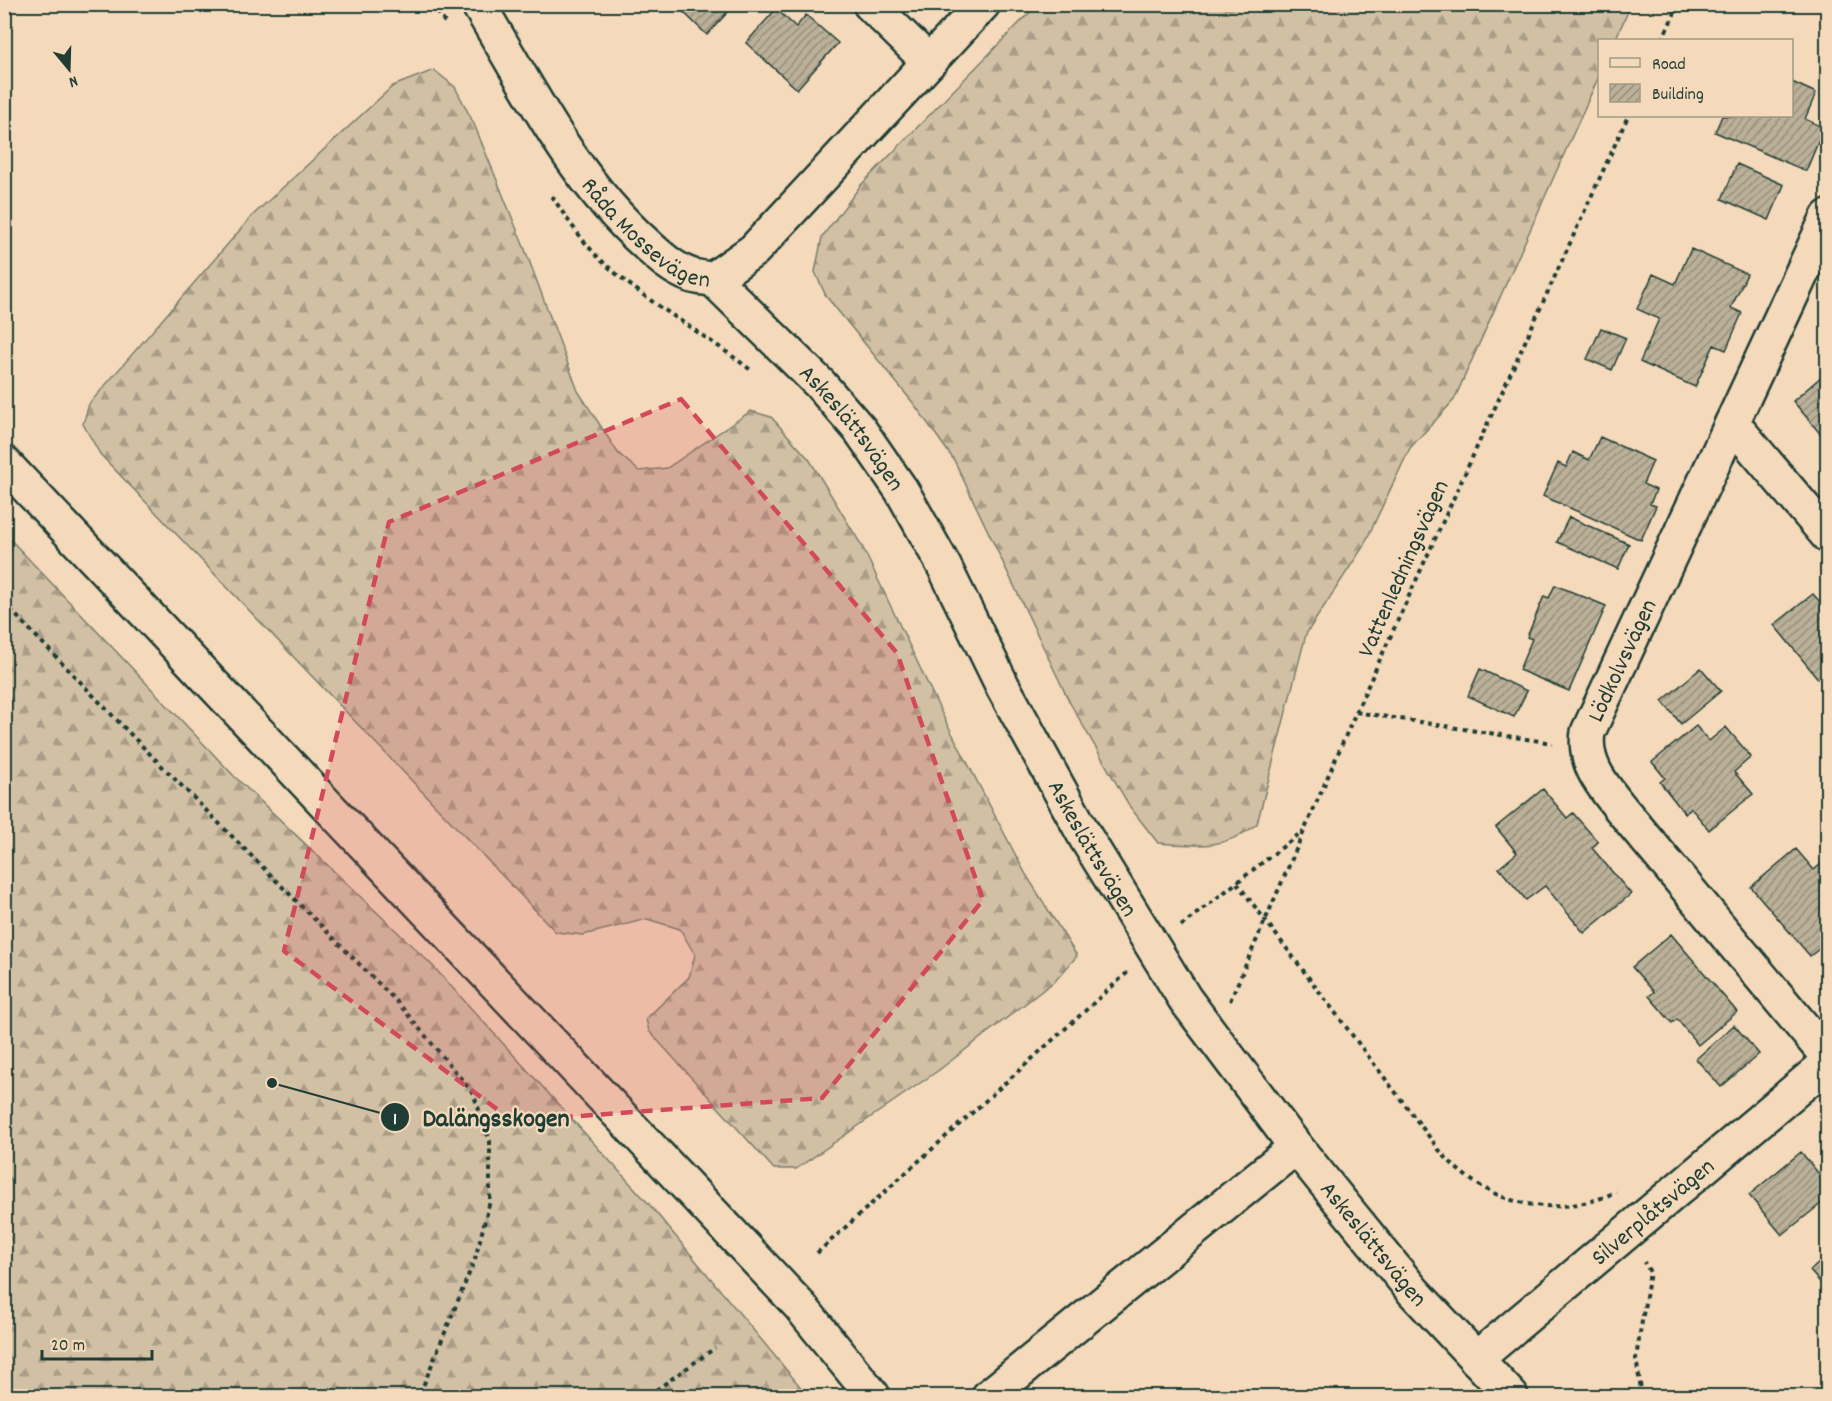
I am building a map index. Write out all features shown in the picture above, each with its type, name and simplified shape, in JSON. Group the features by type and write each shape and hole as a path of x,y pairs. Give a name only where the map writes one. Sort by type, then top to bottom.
{"street":[{"name":"Råda Mossevägen","path":"478,4 571,158 616,217 666,261 691,276 713,279 754,250 983,4"},
{"path":"870,4 929,62"},
{"name":"Lödkolvsvägen","path":"1827,216 1587,732 1585,748 1600,782 1827,1057"},
{"name":"Askeslättsvägen","path":"713,279 820,384 860,430 902,491 944,566 1014,707 1086,838 1185,999 1296,1147 1413,1291 1511,1396"},
{"path":"1732,423 1827,536"},
{"path":"4,463 800,1306 873,1396"},
{"name":"Silverplåtsvägen","path":"1476,1359 1827,1063"},
{"path":"989,1396 1296,1147"}],"path":[{"path":"432,4 449,29"},
{"path":"1662,39 1678,4"},
{"name":"Vattenledningsvägen","path":"1215,1038 1356,712 1628,117"},
{"path":"547,187 602,261 661,309 721,346 755,373"},
{"path":"4,603 149,753 399,1004 473,1093 490,1141 490,1201 475,1259 419,1396"},
{"path":"1356,712 1585,748"},
{"path":"816,1253 1153,948 1304,831"},
{"path":"1237,883 1440,1151 1464,1176 1500,1196 1545,1206 1568,1206 1604,1200 1623,1189"},
{"path":"1120,964 1126,973"},
{"path":"1626,1234 1650,1272 1636,1358 1642,1396"},
{"path":"639,1396 656,1389 715,1348"}],"highlighted area":[{"path":"681,399 897,653 983,900 822,1098 513,1121 284,951 389,522"}],"green space":[{"path":"1037,5 1631,5 1615,39 1598,39 1598,78 1454,400 1410,448 1363,547 1306,634 1257,824 1234,838 1222,842 1198,845 1158,843 1130,807 1070,703 954,460 914,404 826,296 815,272 822,237 861,185"},
{"path":"434,70 455,87 474,124 524,247 578,391 618,453 639,471 667,468 751,411 771,417 809,459 862,546 944,718 1025,873 1077,956 1056,980 939,1070 796,1169 774,1169 649,1031 646,1019 689,977 695,955 680,929 647,919 583,935 556,932 100,454 83,424 89,404 253,215 393,86"},
{"path":"5,534 234,776 430,963 648,1203 808,1396 5,1396"}],"building":[{"path":"675,4 735,4 707,35"},
{"path":"776,9 796,27 806,15 838,43 797,89 746,43"},
{"path":"1793,82 1816,93 1805,119 1824,128 1806,171 1715,132 1722,117 1793,117"},
{"path":"1737,164 1784,185 1769,220 1722,199"},
{"path":"1691,249 1747,274 1731,308 1742,313 1726,350 1714,345 1695,387 1640,362 1659,319 1637,309 1653,274 1675,284"},
{"path":"1601,328 1626,338 1612,370 1587,359"},
{"path":"1828,371 1828,443 1793,401"},
{"path":"1600,437 1653,461 1643,484 1656,490 1650,504 1656,506 1641,540 1543,496 1558,463 1566,467 1573,452 1589,460"},
{"path":"1569,517 1629,544 1618,569 1557,542"},
{"path":"1555,585 1606,606 1569,691 1519,670 1532,639 1527,637 1544,596 1549,598"},
{"path":"1813,594 1828,611 1828,675 1820,681 1774,625"},
{"path":"1701,668 1721,691 1681,724 1662,701"},
{"path":"1480,669 1527,691 1514,717 1468,696"},
{"path":"1696,726 1709,741 1726,727 1751,757 1734,772 1753,794 1709,830 1691,808 1685,814 1660,782 1665,778 1652,762"},
{"path":"1543,789 1567,818 1573,813 1598,842 1592,848 1631,894 1584,933 1545,886 1526,900 1499,868 1517,853 1496,827"},
{"path":"1796,849 1814,870 1828,858 1828,942 1810,956 1751,887"},
{"path":"1671,934 1737,1012 1698,1045 1677,1019 1672,1023 1649,996 1654,992 1632,967"},
{"path":"1734,1025 1759,1054 1721,1087 1696,1059"},
{"path":"1801,1152 1828,1185 1828,1198 1782,1235 1749,1195"},
{"path":"1828,1255 1828,1291 1810,1271"}],"place":[{"name":"Dalängsskogen","path":"272,1083"}]}
